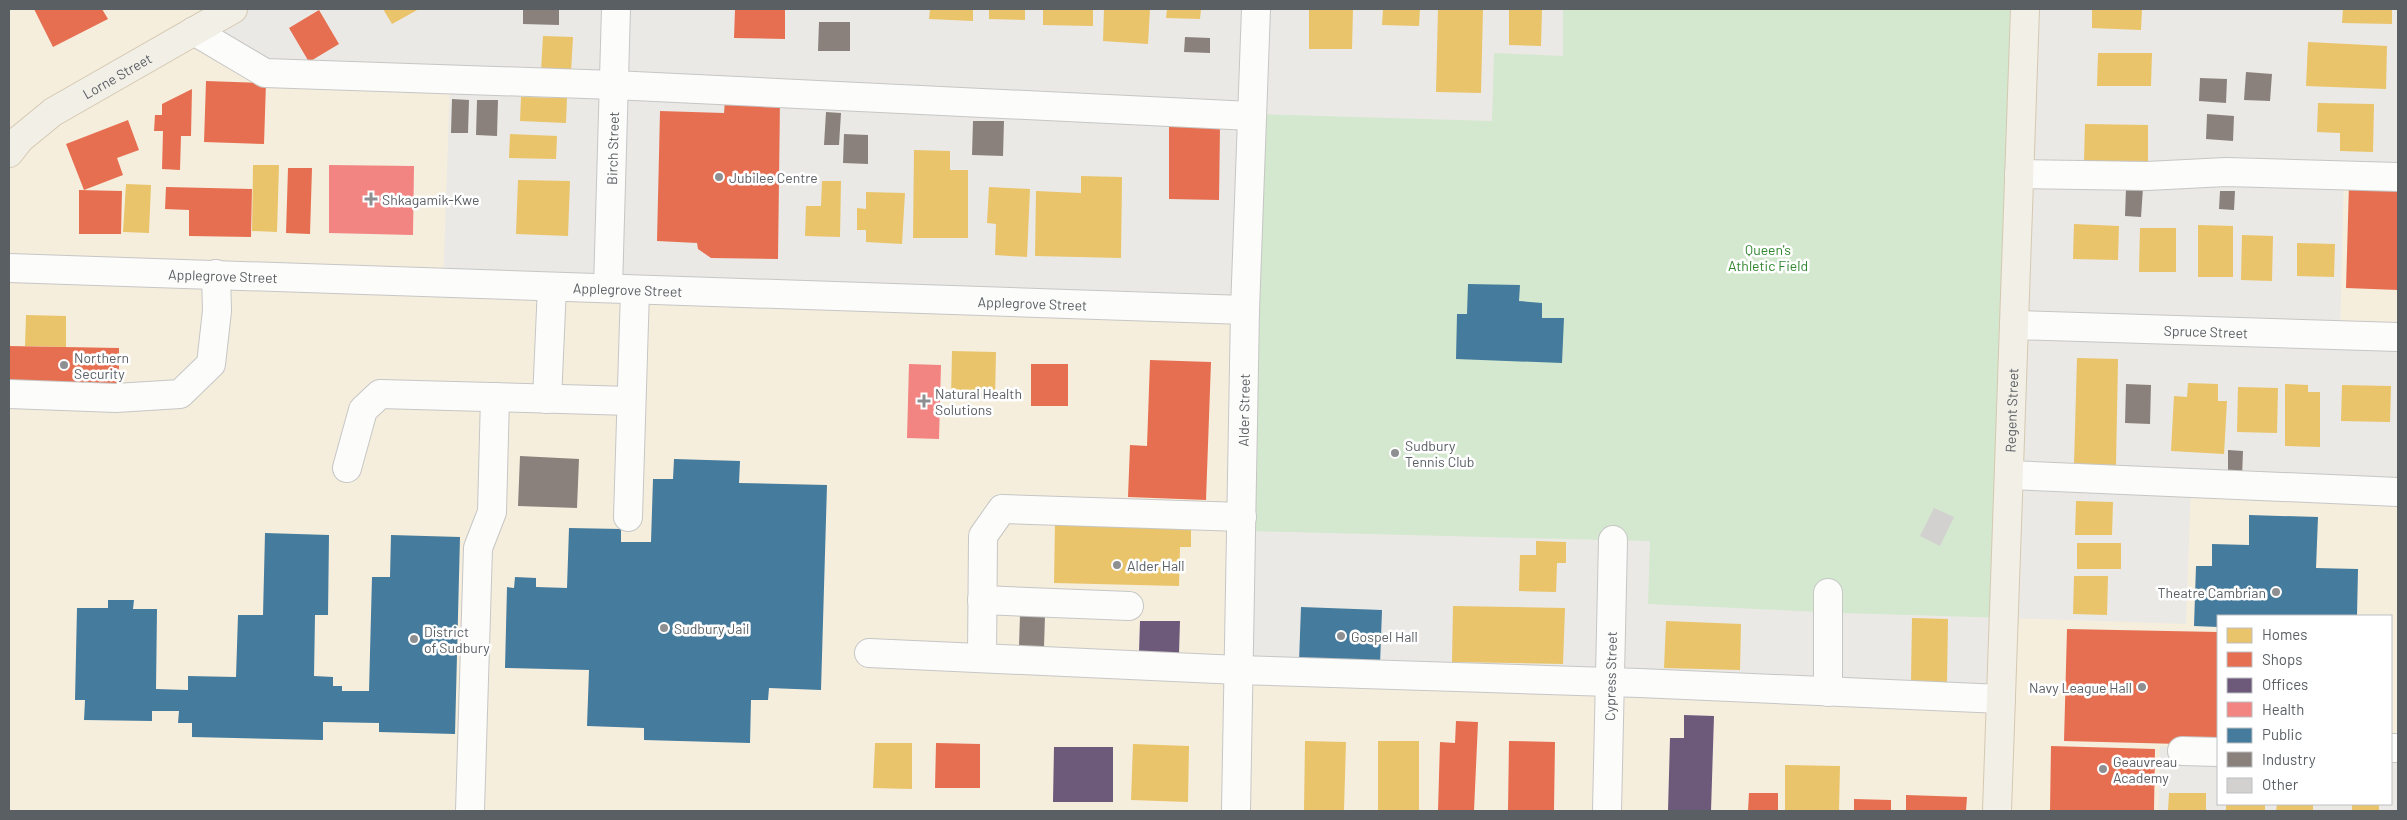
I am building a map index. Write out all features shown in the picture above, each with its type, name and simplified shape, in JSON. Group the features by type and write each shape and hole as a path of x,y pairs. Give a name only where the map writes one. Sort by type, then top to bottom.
{"main road":[{"name":"Lorne Street","path":"9,153 20,139 53,112 233,9"},
{"name":"Regent Street","path":"1997,811 2025,9"}],"street":[{"name":"Birch Street","path":"608,288 616,9"},
{"name":"Alder Street","path":"1236,811 1245,310 1256,9"},
{"path":"194,31 265,73 614,86 1252,116"},
{"path":"2019,174 2147,176 2226,172 2398,177"},
{"name":"Applegrove Street","path":"9,268 1245,310"},
{"path":"9,394 116,398 180,394 211,364 217,311 216,274"},
{"path":"548,399 552,287"},
{"path":"628,517 635,290"},
{"name":"Spruce Street","path":"2014,326 2398,337"},
{"path":"347,468 363,410 380,394 632,401"},
{"path":"470,811 478,548 492,512 495,397"},
{"path":"2009,475 2398,492"},
{"path":"982,658 983,536 1002,508 1242,517"},
{"name":"Cypress Street","path":"1607,811 1613,540"},
{"path":"1828,593 1828,692"},
{"path":"982,600 1129,606"},
{"path":"869,652 1238,670 1610,682 2001,699"},
{"path":"2182,751 2217,752"}],"shaded area":[{"path":"9,9 228,9 193,29 264,75 450,82 443,285 1247,312 1234,673 1607,684 1605,811 9,811"},
{"path":"2344,177 2398,179 2398,335 2340,334"},
{"path":"2191,486 2398,493 2398,746 2392,746 2392,615 2217,615 2217,748 2160,746 2159,811 1610,811 1612,697 1824,705 1824,695 2004,700 2008,618 2186,624"}],"green space":[{"name":"Queen's Athletic Field","path":"1563,9 2028,9 2008,618 1648,604 1650,541 1246,531 1254,114 1492,121 1494,53 1563,56"}],"building: Homes":[{"path":"383,9 419,9 392,24"},
{"path":"930,9 973,9 973,21 929,19"},
{"path":"989,9 1025,9 1025,20 989,19"},
{"path":"1043,9 1093,9 1093,26 1043,25"},
{"path":"1104,9 1150,9 1148,44 1103,41"},
{"path":"1167,9 1201,9 1200,19 1166,18"},
{"path":"1309,9 1353,9 1352,49 1309,49"},
{"path":"1383,9 1420,9 1419,26 1382,25"},
{"path":"1438,9 1483,9 1481,93 1436,92"},
{"path":"1509,9 1542,9 1541,46 1509,45"},
{"path":"2092,9 2142,9 2141,30 2092,28"},
{"path":"2343,9 2392,9 2392,24 2342,23"},
{"path":"543,36 573,37 571,72 541,71"},
{"path":"2308,42 2387,46 2386,89 2306,86"},
{"path":"2098,53 2152,53 2151,86 2097,86"},
{"path":"521,97 567,98 566,123 520,121"},
{"path":"2318,103 2374,104 2373,152 2340,151 2340,133 2317,132"},
{"path":"2085,124 2148,125 2148,162 2084,161"},
{"path":"510,134 557,136 556,159 509,158"},
{"path":"914,150 950,151 950,170 968,170 968,238 913,238"},
{"path":"253,165 279,165 277,232 252,231"},
{"path":"1081,176 1122,177 1121,258 1035,256 1036,191 1081,193"},
{"path":"518,180 570,181 568,236 516,234"},
{"path":"822,181 841,181 840,237 805,236 806,206 821,206"},
{"path":"126,184 151,185 149,233 123,232"},
{"path":"989,187 1030,189 1027,257 995,255 996,224 987,223"},
{"path":"866,192 905,193 902,244 866,242 866,230 857,230 857,208 866,209"},
{"path":"2074,224 2119,226 2118,260 2073,259"},
{"path":"2198,225 2233,226 2233,277 2198,277"},
{"path":"2140,228 2176,228 2176,272 2139,272"},
{"path":"2242,235 2273,236 2272,281 2241,280"},
{"path":"2297,243 2335,244 2334,277 2297,276"},
{"path":"26,315 66,316 66,347 25,346"},
{"path":"952,351 996,352 995,399 951,398"},
{"path":"2077,358 2118,359 2116,465 2074,464"},
{"path":"2188,383 2218,384 2218,401 2227,401 2224,454 2171,451 2174,396 2187,397"},
{"path":"2285,384 2308,385 2308,392 2320,392 2320,447 2285,446"},
{"path":"2342,385 2391,386 2390,422 2341,421"},
{"path":"2238,387 2278,388 2277,433 2237,432"},
{"path":"2076,501 2113,502 2112,535 2075,535"},
{"name":"Alder Hall","path":"1055,522 1191,526 1191,547 1180,547 1179,586 1054,583"},
{"path":"1536,541 1566,542 1566,563 1557,563 1556,592 1519,591 1520,555 1536,555"},
{"path":"2077,543 2121,543 2121,569 2077,569"},
{"path":"2074,576 2108,576 2107,615 2073,614"},
{"path":"1453,606 1565,608 1563,664 1452,662"},
{"path":"1912,618 1948,619 1947,682 1911,682"},
{"path":"1666,621 1741,624 1740,670 1664,668"},
{"path":"1305,741 1346,742 1344,810 1304,810"},
{"path":"1378,741 1419,741 1419,811 1378,811"},
{"path":"875,743 912,743 912,789 873,788"},
{"path":"1133,744 1189,746 1188,802 1131,800"},
{"path":"1785,765 1840,766 1839,811 1785,811"},
{"path":"2169,793 2206,793 2206,811 2168,811"},
{"path":"2226,805 2265,805 2265,811 2226,811"},
{"path":"2277,805 2313,805 2313,811 2276,811"},
{"path":"2352,805 2379,805 2379,811 2352,811"}],"building: Shops":[{"path":"34,9 102,9 108,19 53,47"},
{"path":"735,9 785,9 785,39 734,38"},
{"path":"319,10 339,44 309,62 289,28"},
{"path":"206,81 266,83 264,144 204,142"},
{"path":"192,89 191,136 181,136 180,170 162,169 163,131 154,131 155,115 162,115 162,104"},
{"name":"Jubilee Centre","path":"725,100 780,101 778,259 711,258 698,249 697,243 657,241 660,111 724,113"},
{"path":"128,120 139,150 117,158 123,175 84,190 66,144"},
{"path":"1169,127 1220,127 1219,200 1169,199"},
{"path":"288,168 312,168 310,234 286,233"},
{"path":"2349,184 2398,186 2398,290 2346,288"},
{"path":"166,187 252,189 251,237 189,236 189,210 165,209"},
{"path":"79,190 122,191 121,234 79,234"},
{"name":"Northern Security","path":"9,346 119,348 119,385 9,383"},
{"path":"1150,360 1211,362 1206,500 1128,497 1130,445 1147,446"},
{"path":"1031,364 1068,364 1068,406 1031,406"},
{"name":"Navy League Hall","path":"2067,629 2217,632 2217,745 2064,741"},
{"path":"1456,721 1478,722 1474,811 1438,811 1440,742 1455,743"},
{"path":"1509,741 1555,742 1554,811 1508,811"},
{"path":"936,743 980,744 980,788 935,788"},
{"name":"Geauvreau Academy","path":"2051,746 2155,749 2154,811 2050,811"},
{"path":"1749,793 1778,793 1778,811 1748,811"},
{"path":"1906,795 1967,797 1966,811 1906,811"},
{"path":"1854,799 1891,800 1891,811 1854,811"}],"building: Offices":[{"path":"1140,621 1180,621 1179,653 1139,652"},
{"path":"1684,715 1714,716 1711,811 1668,811 1670,738 1684,738"},
{"path":"1054,747 1113,747 1113,802 1053,802"}],"building: Health":[{"name":"Shkagamik-Kwe","path":"329,165 414,166 413,235 329,233"},
{"name":"Natural Health Solutions","path":"909,364 941,365 939,439 907,438"}],"building: Public":[{"path":"1468,284 1520,285 1519,301 1542,303 1542,318 1564,318 1562,363 1456,359 1457,314 1467,314"},
{"name":"Sudbury Jail","path":"674,459 740,461 739,483 827,485 821,690 769,688 768,700 751,700 750,743 644,740 644,728 587,726 589,670 505,668 507,587 514,588 515,577 536,578 536,587 567,588 569,528 621,529 621,542 651,542 653,479 673,479"},
{"name":"Theatre Cambrian","path":"2249,515 2318,517 2316,568 2358,569 2357,615 2217,615 2217,627 2194,626 2196,566 2212,566 2212,544 2249,545"},
{"name":"District of Sudbury","path":"265,533 329,535 328,615 315,615 314,676 333,677 333,686 342,686 342,691 369,691 372,577 390,577 391,535 460,537 455,734 379,732 379,723 323,722 323,740 192,737 192,723 178,723 179,711 152,711 152,721 84,720 85,700 75,700 77,608 108,608 108,600 134,600 133,609 157,609 156,689 188,690 188,676 236,677 238,615 263,615"},
{"name":"Gospel Hall","path":"1301,607 1382,610 1380,665 1299,662"}],"building: Industry":[{"path":"523,9 559,9 559,25 523,24"},
{"path":"819,22 850,22 850,51 818,51"},
{"path":"1185,37 1210,38 1210,53 1184,52"},
{"path":"2246,72 2272,74 2270,101 2244,100"},
{"path":"2200,78 2227,79 2226,103 2199,101"},
{"path":"452,99 469,100 468,133 451,133"},
{"path":"477,100 498,100 497,136 476,135"},
{"path":"826,112 841,113 839,145 824,145"},
{"path":"2207,114 2234,116 2233,141 2206,139"},
{"path":"973,121 1004,121 1003,156 972,155"},
{"path":"844,134 868,135 868,164 843,163"},
{"path":"2126,188 2143,188 2141,217 2125,216"},
{"path":"2220,191 2235,191 2234,210 2219,209"},
{"path":"2126,384 2151,385 2150,424 2125,423"},
{"path":"2228,450 2243,451 2242,478 2228,477"},
{"path":"520,456 579,459 577,508 518,506"},
{"path":"1020,615 1045,615 1044,647 1019,646"}],"building: Other":[{"path":"1934,508 1954,517 1940,546 1920,536"}],"place":[{"name":"Jubilee Centre","path":"719,177"},
{"name":"Shkagamik-Kwe","path":"371,199"},
{"name":"Northern Security","path":"64,365"},
{"name":"Natural Health Solutions","path":"924,401"},
{"name":"Sudbury Tennis Club","path":"1395,453"},
{"name":"Alder Hall","path":"1117,565"},
{"name":"Theatre Cambrian","path":"2276,592"},
{"name":"Sudbury Jail","path":"664,628"},
{"name":"Gospel Hall","path":"1341,636"},
{"name":"District of Sudbury","path":"414,639"},
{"name":"Navy League Hall","path":"2142,687"},
{"name":"Geauvreau Academy","path":"2103,769"}]}
